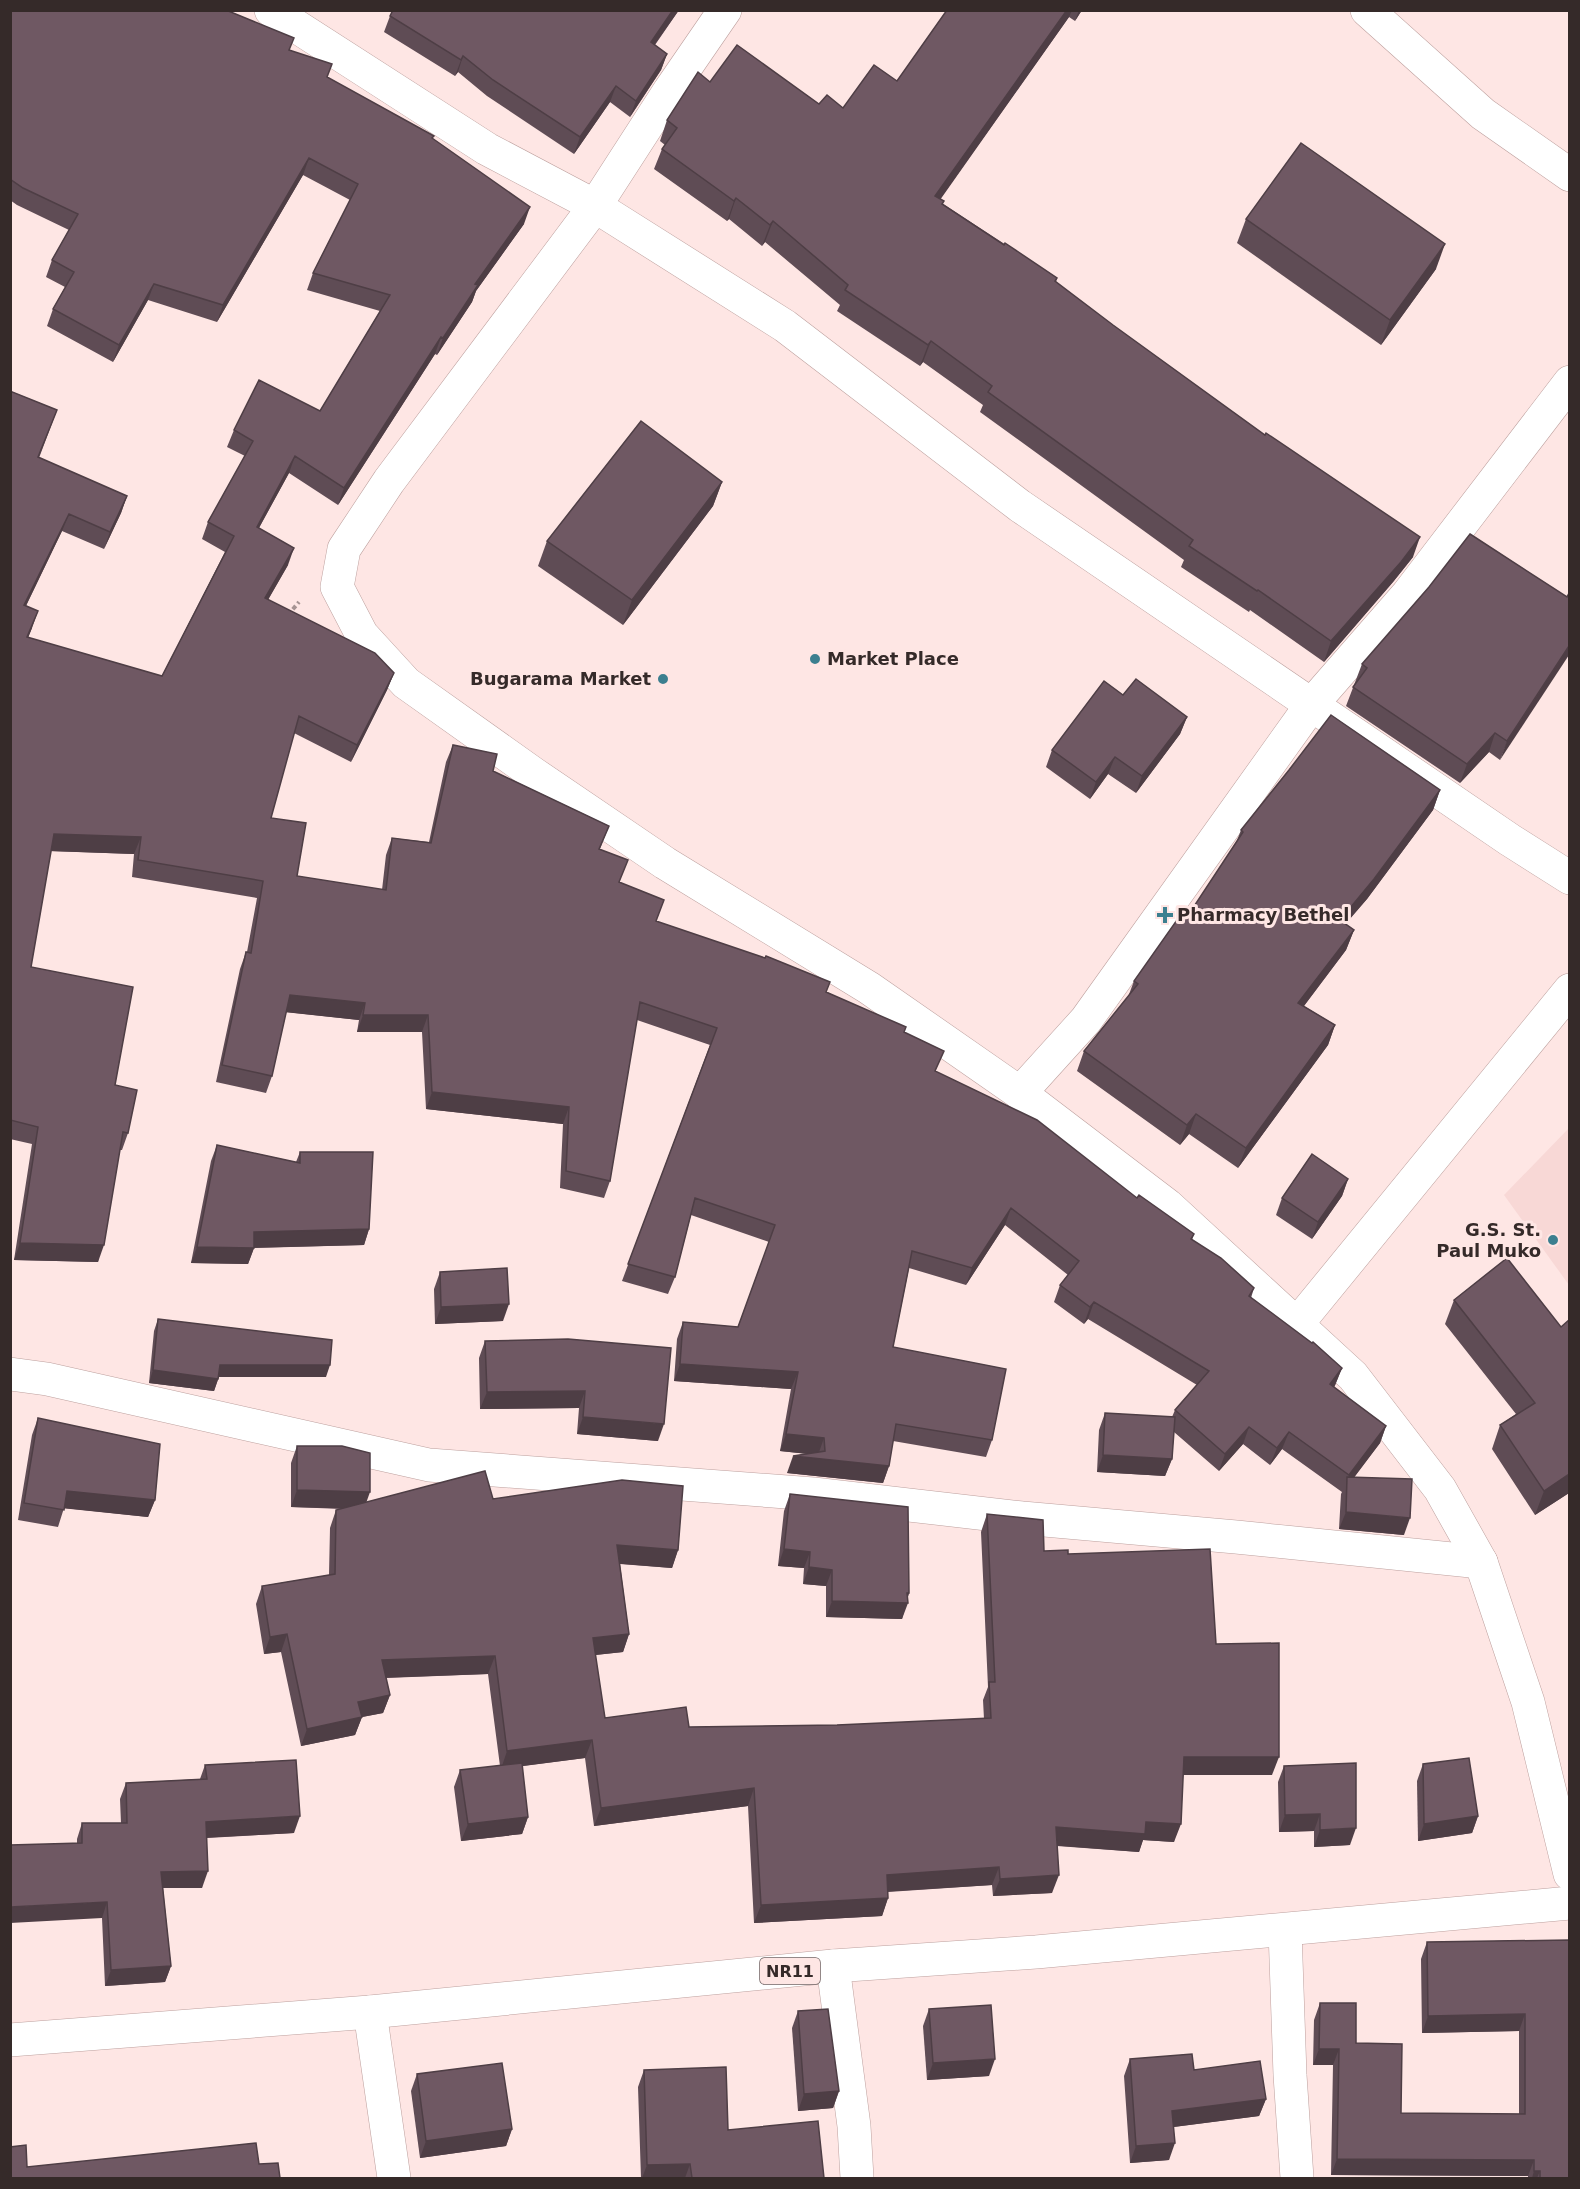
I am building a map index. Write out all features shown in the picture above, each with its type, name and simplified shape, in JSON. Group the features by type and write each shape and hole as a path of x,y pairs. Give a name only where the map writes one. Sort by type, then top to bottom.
{"main road":[{"path":"271,10 487,149 595,206 785,327 1020,506 1569,878"},
{"path":"725,10 595,206 396,472 350,539 344,549 337,587 362,635 406,683 656,857 869,988 1020,1093 1167,1205 1353,1376 1440,1489 1481,1563 1528,1702 1569,1874"},
{"path":"1367,10 1483,114 1569,175"},
{"path":"1020,1093 1086,1020 1312,704 1408,594 1569,382"},
{"path":"1297,1324 1569,990"},
{"path":"10,1374 47,1379 429,1465 813,1494 1022,1518 1236,1537 1481,1563"},
{"name":"NR11","path":"10,2040 370,2012 833,1966 1036,1952 1569,1903"},
{"path":"1286,1930 1290,2075 1297,2178"},
{"path":"833,1966 854,2126 857,2178"},
{"path":"370,2012 394,2178"}],"path":[{"path":"285,619 300,601"}],"shaded area":[{"name":"G.S. St. Paul Muko","path":"1569,1128 1569,1285 1504,1195"}],"building":[{"path":"10,10 226,10 294,38 289,50 332,64 327,77 434,136 432,138 530,207 475,284 478,285 443,338 441,337 344,488 295,456 257,527 294,548 265,598 375,653 394,673 357,745 299,716 271,818 306,823 297,876 386,890 392,838 431,843 453,745 497,754 493,771 609,826 599,849 628,860 619,882 664,900 656,921 765,958 766,956 830,982 826,992 906,1027 904,1032 944,1051 935,1071 1037,1120 1137,1198 1139,1195 1194,1234 1191,1239 1221,1258 1254,1288 1249,1296 1313,1342 1342,1368 1330,1384 1386,1426 1349,1475 1289,1432 1277,1448 1249,1427 1225,1454 1175,1410 1209,1371 1094,1302 1090,1307 1060,1285 1079,1261 1011,1208 972,1268 912,1251 893,1347 1006,1369 992,1440 896,1424 889,1466 793,1456 825,1451 824,1438 786,1434 798,1372 680,1364 683,1322 738,1327 775,1225 695,1198 675,1277 628,1264 717,1028 640,1002 610,1181 566,1171 569,1107 432,1092 428,1015 363,1015 365,1003 290,995 272,1076 222,1065 246,952 251,953 263,881 138,860 141,837 54,834 31,967 133,987 115,1085 137,1090 128,1133 123,1132 104,1245 20,1243 38,1127 10,1120 10,391 57,410 38,457 127,496 110,532 69,514 24,605 38,611 27,637 162,676 234,536 208,522 253,441 234,430 259,380 320,411 390,295 313,273 358,184 309,158 223,305 154,284 119,345 53,309 74,272 52,260 78,214 23,188 10,179"},
{"path":"393,10 673,10 651,42 667,54 636,101 616,86 580,137 493,80 463,56 461,60 390,16"},
{"path":"947,10 1067,10 935,196 944,201 942,204 1057,278 1055,281 1113,325 1265,435 1266,433 1420,537 1401,562 1331,641 1189,546 1193,540 988,392 992,386 931,341 928,345 845,290 848,285 773,221 770,225 736,198 734,201 662,149 677,128 667,120 698,72 710,82 737,45 819,104 827,95 843,108 874,65 897,81"},
{"path":"1301,143 1445,244 1390,320 1246,219"},
{"path":"641,421 722,482 632,600 547,541"},
{"path":"1470,534 1567,597 1569,593 1569,646 1507,741 1495,733 1467,764 1353,687 1367,668 1362,664 1429,587"},
{"path":"1136,679 1187,717 1142,776 1115,757 1096,782 1052,750 1104,681 1123,695"},
{"path":"1331,715 1440,790 1374,879 1340,920 1354,930 1298,1003 1335,1025 1246,1148 1196,1114 1187,1125 1084,1051 1138,984 1134,981 1184,910 1189,914 1243,832 1241,830"},
{"path":"217,1145 300,1163 300,1152 373,1152 369,1229 254,1232 254,1248 197,1247"},
{"path":"1312,1154 1348,1179 1318,1222 1282,1198"},
{"path":"1507,1258 1561,1327 1569,1320 1569,1474 1544,1491 1500,1425 1535,1403 1454,1300"},
{"path":"507,1268 509,1304 441,1307 440,1272"},
{"path":"158,1319 332,1340 330,1365 220,1365 218,1379 153,1370"},
{"path":"568,1339 671,1348 664,1424 583,1417 585,1391 487,1392 485,1341"},
{"path":"1105,1413 1175,1417 1172,1459 1103,1455"},
{"path":"38,1418 160,1444 155,1500 67,1491 64,1510 24,1503"},
{"path":"297,1446 342,1446 370,1453 370,1492 297,1490"},
{"path":"485,1471 493,1499 622,1480 683,1486 678,1550 617,1545 629,1634 593,1638 605,1718 686,1707 689,1727 837,1725 991,1718 989,1682 995,1682 987,1514 1043,1520 1044,1551 1068,1550 1068,1554 1210,1549 1216,1644 1279,1643 1279,1757 1184,1757 1181,1824 1146,1822 1145,1834 1056,1827 1059,1875 1000,1879 999,1867 887,1875 888,1898 761,1905 754,1788 601,1808 592,1740 507,1751 495,1656 382,1660 390,1695 358,1702 362,1717 307,1729 287,1634 270,1637 262,1586 335,1574 336,1510"},
{"path":"1347,1477 1412,1479 1410,1518 1346,1512"},
{"path":"790,1494 908,1507 908,1603 832,1601 832,1570 809,1567 810,1552 784,1549"},
{"path":"1469,1758 1478,1816 1424,1824 1423,1764"},
{"path":"296,1760 300,1816 206,1822 208,1871 161,1872 171,1966 111,1970 107,1902 10,1907 10,1845 82,1843 82,1823 127,1823 126,1783 207,1779 205,1765"},
{"path":"522,1763 528,1817 468,1824 460,1770"},
{"path":"1356,1763 1356,1828 1320,1830 1320,1814 1285,1815 1284,1766"},
{"path":"1569,1940 1569,2178 1540,2178 1540,2171 1534,2171 1534,2160 1337,2159 1339,2049 1319,2049 1320,2003 1356,2003 1356,2043 1402,2044 1401,2113 1525,2114 1525,2014 1428,2016 1427,1942"},
{"path":"991,2005 995,2059 933,2063 929,2009"},
{"path":"828,2009 839,2091 804,2094 798,2011"},
{"path":"1192,2054 1194,2070 1260,2061 1266,2099 1172,2111 1175,2143 1136,2146 1130,2059"},
{"path":"502,2063 512,2129 426,2141 417,2074"},
{"path":"726,2067 728,2130 818,2121 824,2178 692,2178 690,2164 647,2165 644,2070"},
{"path":"256,2143 259,2164 278,2163 280,2178 10,2178 10,2147 26,2145 27,2167"}],"place":[{"name":"Market Place","path":"815,659"},
{"name":"Bugarama Market","path":"663,679"},
{"name":"Pharmacy Bethel","path":"1165,915"},
{"name":"G.S. St. Paul Muko","path":"1553,1240"}]}
